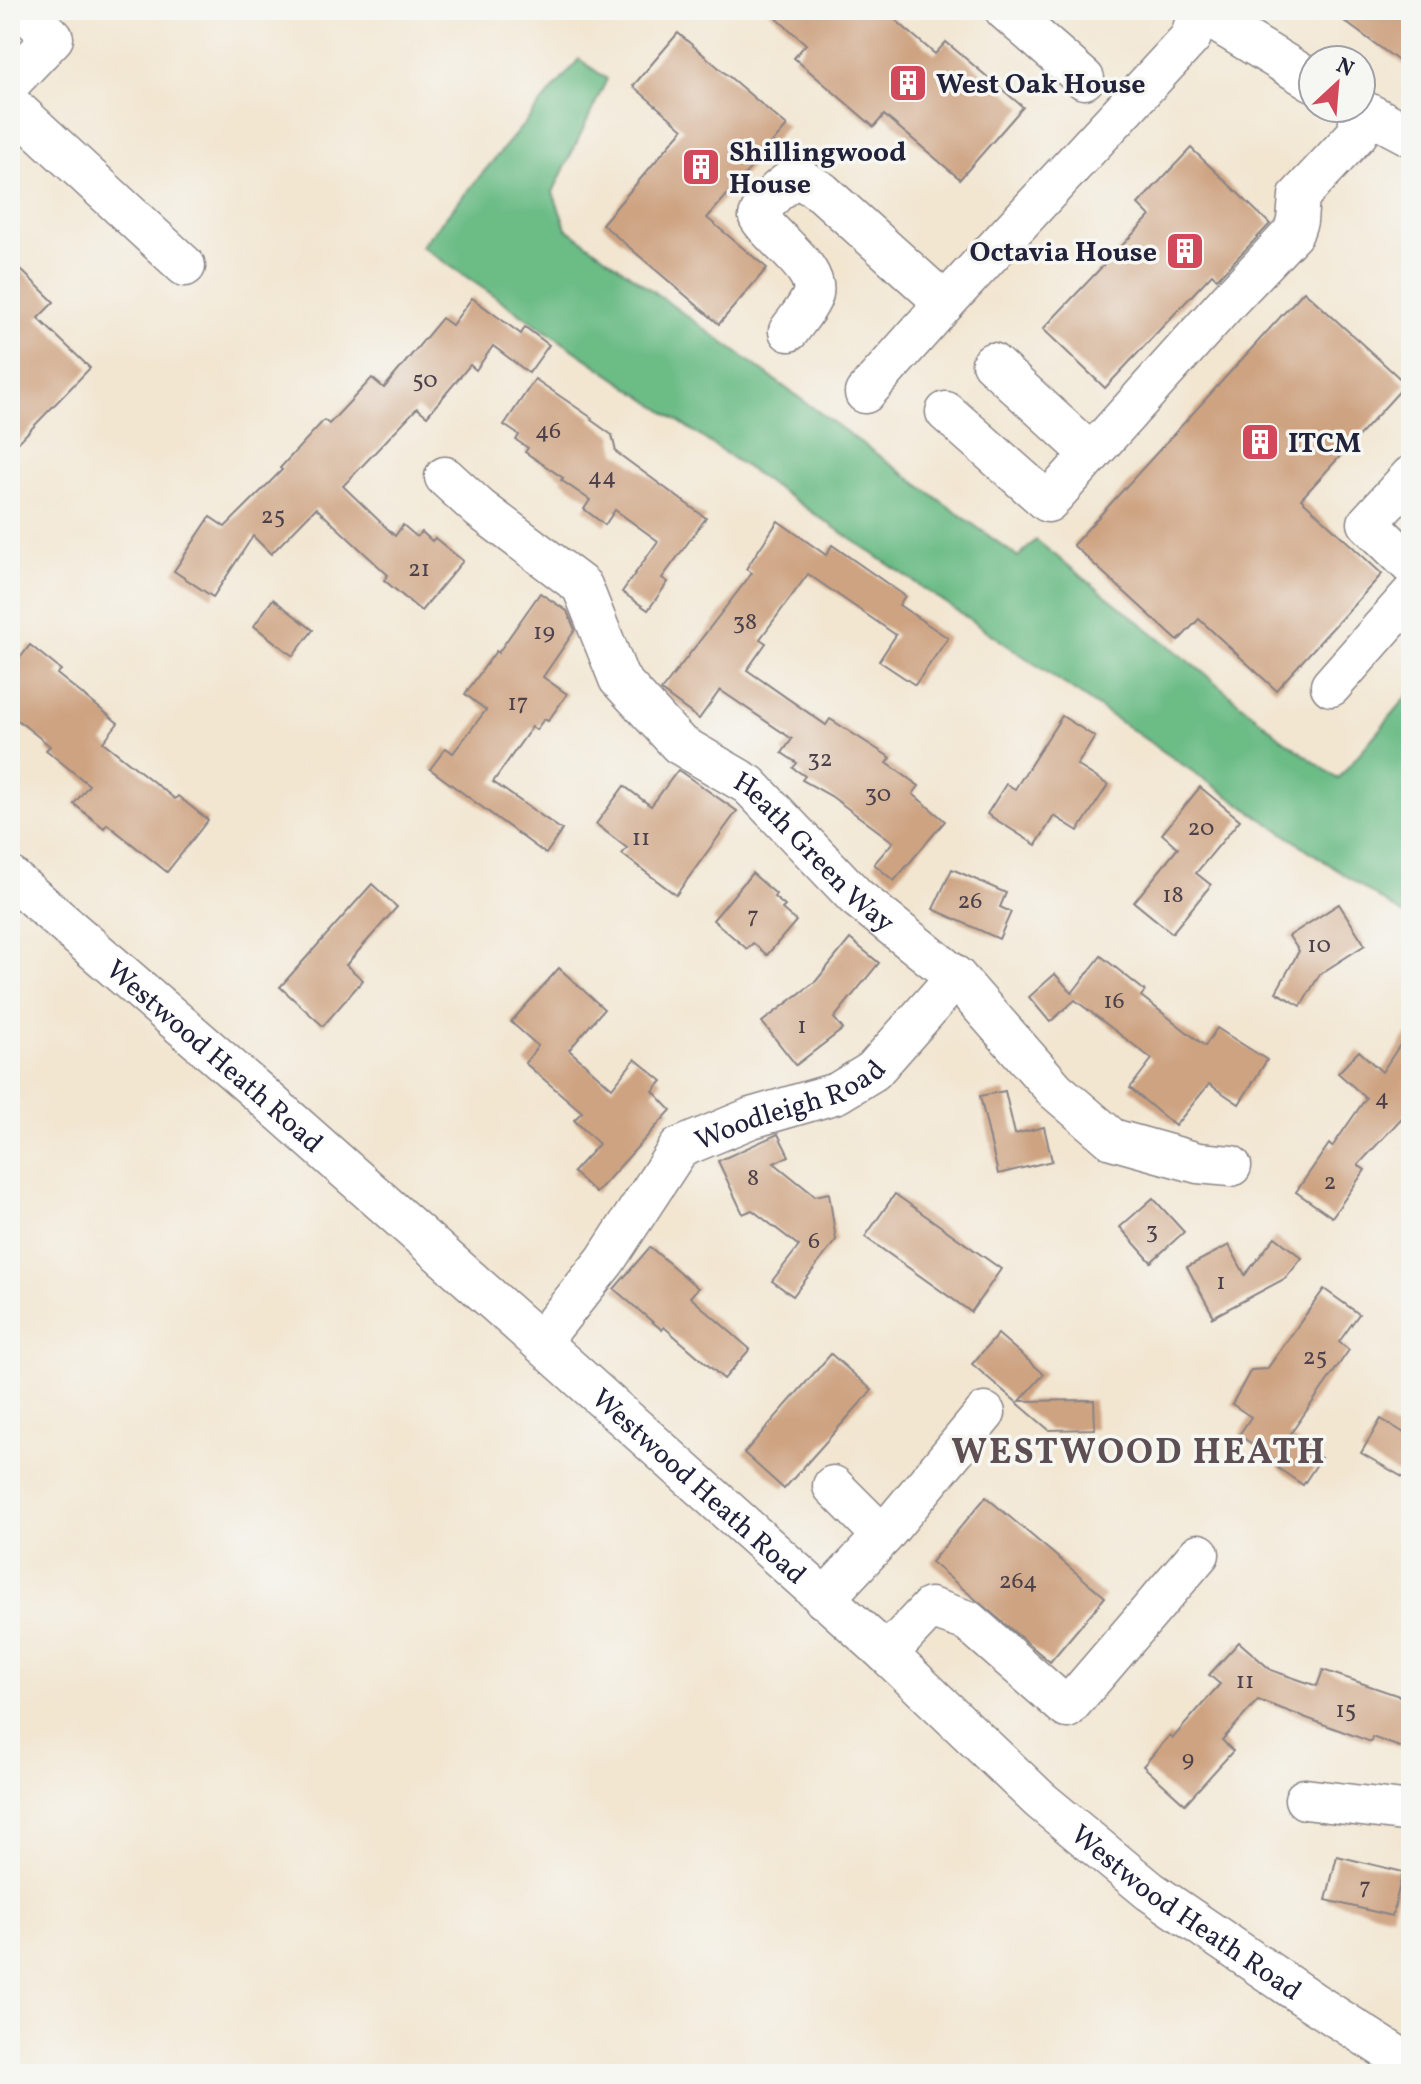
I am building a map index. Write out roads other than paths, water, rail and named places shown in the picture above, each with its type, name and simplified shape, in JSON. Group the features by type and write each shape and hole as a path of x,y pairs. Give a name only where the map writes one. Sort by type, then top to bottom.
{"street":[{"path":"10,83 53,38 24,10"},
{"path":"1005,10 1084,79"},
{"path":"865,393 888,344 945,303 1191,37 1198,10 1297,71"},
{"path":"10,104 185,266"},
{"path":"1377,118 1411,136"},
{"path":"946,412 1048,502 1293,233 1299,196 1293,181 1358,133 1358,124"},
{"path":"789,331 812,298 812,276 759,217 769,200 797,177 822,192 945,303"},
{"path":"992,363 1091,454"},
{"path":"1411,476 1368,523 1411,565"},
{"name":"Heath Green Way","path":"445,477 480,509 582,586 619,679 679,744 749,785 856,897 956,977 1055,1090 1112,1139 1198,1163 1231,1166"},
{"path":"1331,686 1411,595"},
{"name":"Westwood Heath Road","path":"10,877 540,1342 887,1654 1040,1800 1150,1891 1394,2064"},
{"name":"Woodleigh Road","path":"540,1342 605,1261 679,1148 751,1118 837,1093 849,1086 873,1071 956,977"},
{"path":"824,1599 883,1536 985,1413"},
{"path":"833,1486 883,1536"},
{"path":"887,1654 930,1608 968,1621 1067,1708 1199,1554"},
{"path":"1305,1799 1411,1812"}],"place":[{"name":"West Oak House","path":"908,83"},
{"name":"Shillingwood House","path":"701,167"},
{"name":"Octavia House","path":"1185,251"},
{"name":"ITCM","path":"1260,442"}],"district":[{"name":"WESTWOOD HEATH","path":"1139,1450"}]}
